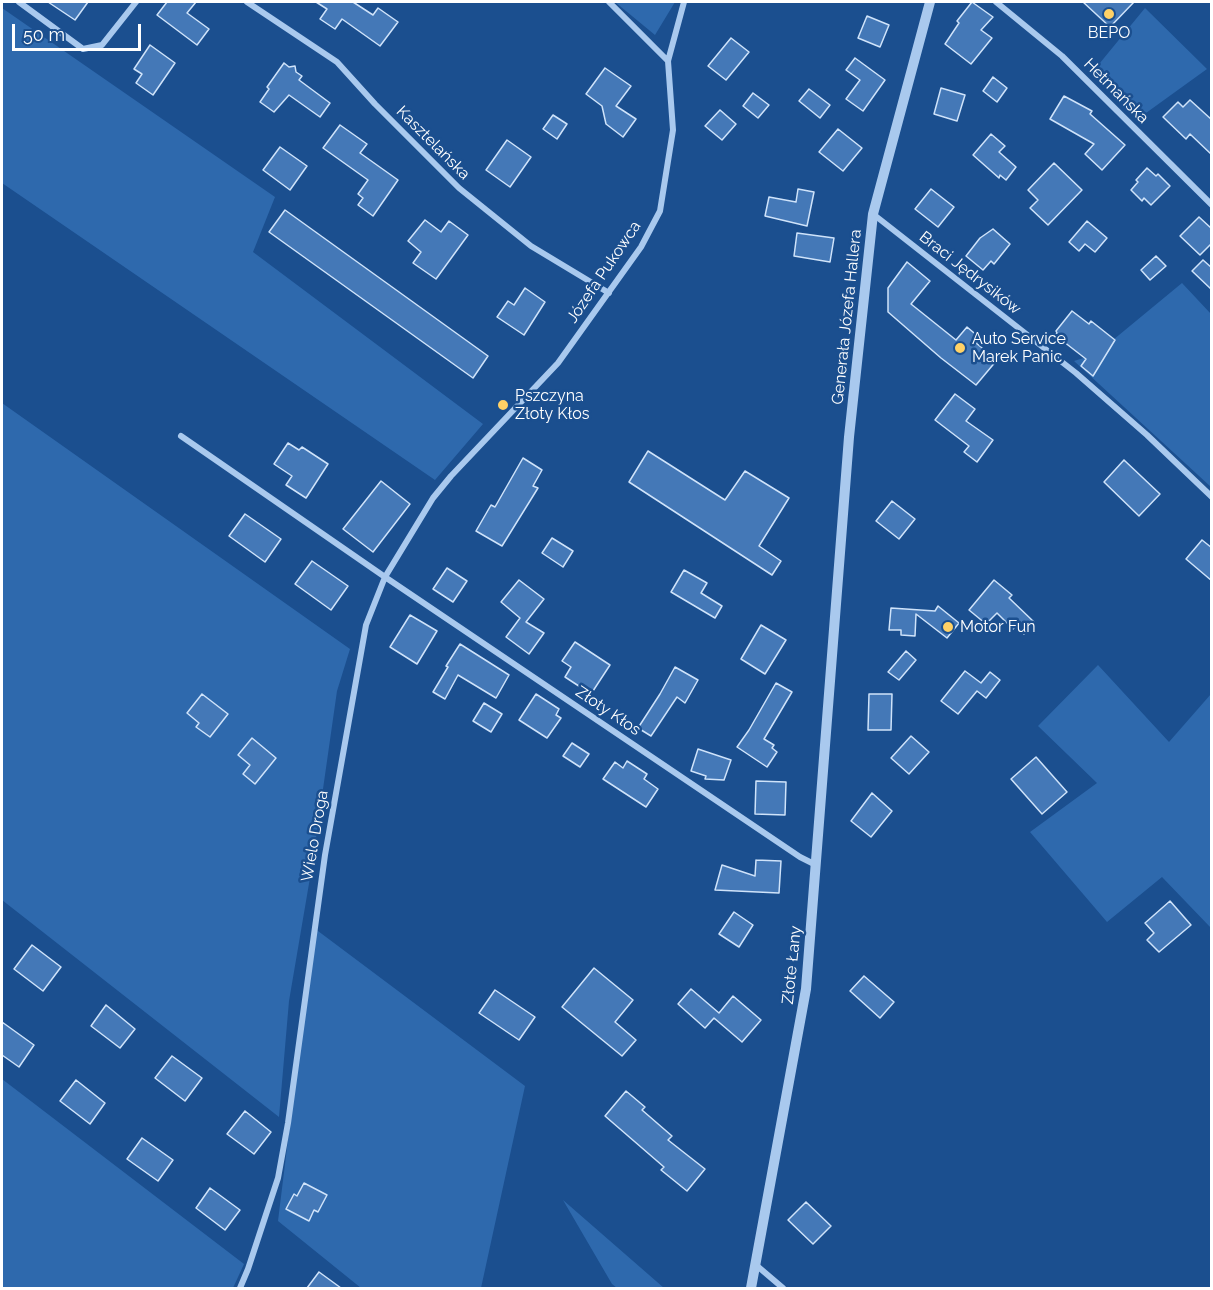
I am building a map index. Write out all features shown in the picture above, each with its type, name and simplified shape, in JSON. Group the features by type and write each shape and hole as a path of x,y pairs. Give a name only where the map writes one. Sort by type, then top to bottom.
{"street":[{"path":"19,2 83,50 102,45 136,2"},
{"name":"Kasztelańska","path":"247,2 337,62 375,104 459,188 522,239 609,293"},
{"path":"609,2 668,61"},
{"name":"Józefa Pukowca","path":"499,424 558,363 641,247 660,211 673,130 668,61 684,2"},
{"name":"Generała Józefa Hallera","path":"834,642 849,437 873,214 930,2"},
{"name":"Hetmańska","path":"996,2 1062,56 1212,205"},
{"name":"Braci Jędrysików","path":"873,214 1076,373 1147,435 1212,497"},
{"name":"Wielo Droga","path":"240,1288 278,1178 288,1123 325,855 366,625 385,577 434,498 499,424"},
{"name":"Złoty Kłos","path":"181,436 385,577 800,857 817,865"},
{"name":"Złote Łany","path":"751,1288 806,989 834,642"},
{"path":"756,1265 783,1288"}],"shaded area":[{"path":"615,2 675,2 655,35"},
{"path":"2,8 275,197 253,252 483,424 435,480 2,183"},
{"path":"1145,8 1207,69 1146,113 1095,69"},
{"path":"1182,283 1211,314 1211,487 1074,361 1096,354"},
{"path":"2,403 350,649 337,691 312,866 289,1001 279,1117 2,900"},
{"path":"1098,665 1169,742 1211,694 1211,928 1162,877 1107,922 1030,832 1097,783 1038,726"},
{"path":"314,928 525,1086 481,1288 361,1288 278,1221"},
{"path":"2,1079 244,1264 233,1288 2,1288"},
{"path":"563,1200 664,1288 617,1288 612,1284"}],"building":[{"path":"48,2 88,2 75,20"},
{"path":"167,2 196,2 187,13 209,29 197,45 157,15"},
{"path":"316,2 353,2 373,15 378,8 398,22 380,46 342,19 335,29 320,19 327,9"},
{"path":"972,2 993,17 981,30 992,38 971,64 945,44 959,23 957,21"},
{"name":"BEPO","path":"1083,2 1134,2 1110,27"},
{"path":"867,16 889,25 880,47 858,38"},
{"path":"731,38 749,52 726,80 708,66"},
{"path":"150,45 175,63 153,95 136,83 142,74 134,69"},
{"path":"855,58 885,80 863,111 846,99 860,80 846,70"},
{"path":"284,63 289,67 295,66 296,72 302,76 299,80 330,103 320,117 289,95 274,112 260,102 269,89 267,87"},
{"path":"605,68 631,86 616,106 636,119 623,137 606,124 602,106 586,94"},
{"path":"993,77 1007,88 997,102 983,91"},
{"path":"941,88 965,95 957,121 934,114"},
{"path":"809,89 830,105 820,118 799,101"},
{"path":"753,93 769,105 758,118 743,106"},
{"path":"1064,96 1092,111 1090,114 1125,145 1102,170 1085,154 1094,144 1050,119"},
{"path":"1190,100 1212,120 1212,155 1190,134 1186,139 1163,117 1178,102 1183,107"},
{"path":"720,110 736,124 722,140 705,126"},
{"path":"553,115 567,124 557,139 543,129"},
{"path":"340,125 367,144 360,153 398,180 373,216 358,205 363,198 358,194 368,180 323,148"},
{"path":"838,129 862,148 843,171 819,152"},
{"path":"991,134 1005,146 999,152 1016,167 1006,180 1000,175 999,178 973,155"},
{"path":"507,140 531,157 510,187 486,170"},
{"path":"280,147 307,166 290,190 263,170"},
{"path":"1054,163 1082,190 1048,225 1030,208 1038,200 1028,190"},
{"path":"1147,168 1156,176 1158,174 1170,186 1151,205 1144,198 1142,201 1131,190 1138,182 1136,180"},
{"path":"798,189 814,192 807,226 765,216 769,197 796,202"},
{"path":"931,189 954,207 938,227 915,209"},
{"path":"285,210 488,356 473,378 269,232"},
{"path":"1199,217 1212,229 1212,243 1200,255 1180,236"},
{"path":"425,220 441,232 449,221 468,235 436,279 413,263 421,252 408,241"},
{"path":"1087,221 1107,238 1095,252 1085,244 1079,251 1069,242"},
{"path":"993,229 1010,244 994,264 991,261 983,270 966,256 980,238"},
{"path":"797,233 834,238 830,262 794,256"},
{"path":"1156,256 1166,266 1150,280 1141,270"},
{"path":"1203,260 1212,268 1212,290 1192,271"},
{"path":"907,262 930,281 911,304 956,340 967,327 980,338 976,343 997,360 976,385 888,312 888,288"},
{"path":"525,288 545,302 524,335 497,317 508,301 514,305"},
{"path":"1072,311 1089,324 1091,321 1115,340 1093,376 1081,366 1086,359 1055,335"},
{"path":"955,394 975,409 966,421 993,440 977,462 964,452 969,446 935,420"},
{"path":"288,443 299,450 302,447 328,464 306,498 286,485 292,476 274,464"},
{"path":"648,451 725,500 745,471 789,498 759,546 781,561 772,575 629,482"},
{"path":"523,458 542,470 533,486 538,488 502,546 476,531 491,505 495,507"},
{"path":"1124,460 1160,494 1139,516 1104,482"},
{"path":"381,481 410,504 373,552 343,529"},
{"path":"892,501 915,519 899,539 876,521"},
{"path":"245,514 281,539 265,562 229,536"},
{"path":"552,538 573,551 563,567 542,553"},
{"path":"1202,540 1212,548 1212,581 1186,559"},
{"path":"312,561 348,586 331,610 295,584"},
{"path":"447,568 467,581 453,602 433,589"},
{"path":"684,570 707,583 701,593 722,606 715,618 671,592"},
{"path":"519,580 544,599 526,622 544,633 529,654 506,637 520,618 501,602"},
{"path":"994,580 1012,595 1009,598 1034,622 1024,634 1016,626 1013,629 997,613 986,624 969,610"},
{"path":"938,606 959,623 947,638 916,614 915,636 901,635 901,630 889,630 891,608 935,611"},
{"path":"410,615 437,631 417,664 390,647"},
{"path":"761,625 786,640 765,674 741,659"},
{"path":"575,642 610,665 591,694 565,677 571,667 562,661"},
{"path":"460,644 509,675 496,698 458,675 445,699 433,692"},
{"path":"906,651 916,660 899,680 888,672"},
{"path":"675,667 698,680 685,703 677,697 651,736 638,728"},
{"path":"965,671 981,683 990,672 1000,680 986,698 977,691 958,714 941,701"},
{"path":"776,683 792,692 764,739 774,745 772,748 777,752 767,767 737,747"},
{"path":"202,694 228,714 210,737 196,727 199,723 187,713"},
{"path":"536,694 559,709 556,715 561,718 547,738 519,720"},
{"path":"869,694 892,694 891,730 868,730"},
{"path":"484,703 502,714 491,732 473,721"},
{"path":"911,736 929,752 909,774 891,758"},
{"path":"252,738 276,758 255,784 243,774 250,765 238,755"},
{"path":"572,743 589,754 580,767 563,756"},
{"path":"698,749 731,760 724,780 705,779 706,776 691,771"},
{"path":"1036,757 1067,792 1042,814 1011,779"},
{"path":"627,761 647,774 644,779 658,789 646,807 603,779 615,762 623,768"},
{"path":"756,781 786,782 785,815 755,814"},
{"path":"872,793 892,811 871,837 851,821"},
{"path":"756,860 781,861 779,893 715,890 722,865 755,876"},
{"path":"1170,901 1191,925 1159,952 1147,940 1154,933 1145,923"},
{"path":"734,912 753,925 739,947 719,934"},
{"path":"32,945 61,967 43,991 14,969"},
{"path":"594,968 633,1000 615,1022 636,1040 622,1056 562,1007"},
{"path":"864,976 894,1002 880,1018 850,991"},
{"path":"691,989 719,1013 733,996 761,1020 742,1042 714,1018 705,1028 678,1004"},
{"path":"495,990 535,1017 519,1040 479,1013"},
{"path":"106,1005 135,1029 120,1048 91,1026"},
{"path":"2,1022 34,1045 19,1067 2,1055"},
{"path":"172,1056 202,1078 185,1101 155,1078"},
{"path":"76,1080 105,1103 90,1124 60,1101"},
{"path":"626,1091 645,1107 642,1110 672,1136 668,1140 705,1169 687,1191 661,1170 664,1167 605,1116"},
{"path":"245,1111 271,1132 254,1154 227,1134"},
{"path":"142,1138 173,1160 158,1181 127,1159"},
{"path":"304,1183 327,1195 318,1212 314,1210 309,1221 286,1209 294,1194 297,1196"},
{"path":"210,1188 240,1210 225,1230 196,1208"},
{"path":"806,1202 831,1226 813,1244 788,1220"},
{"path":"319,1272 341,1288 307,1288"}],"place":[{"name":"BEPO","path":"1109,14"},
{"name":"Auto Service Marek Panic","path":"960,348"},
{"name":"Pszczyna Złoty Kłos","path":"503,405"},
{"name":"Motor Fun","path":"948,627"}]}
